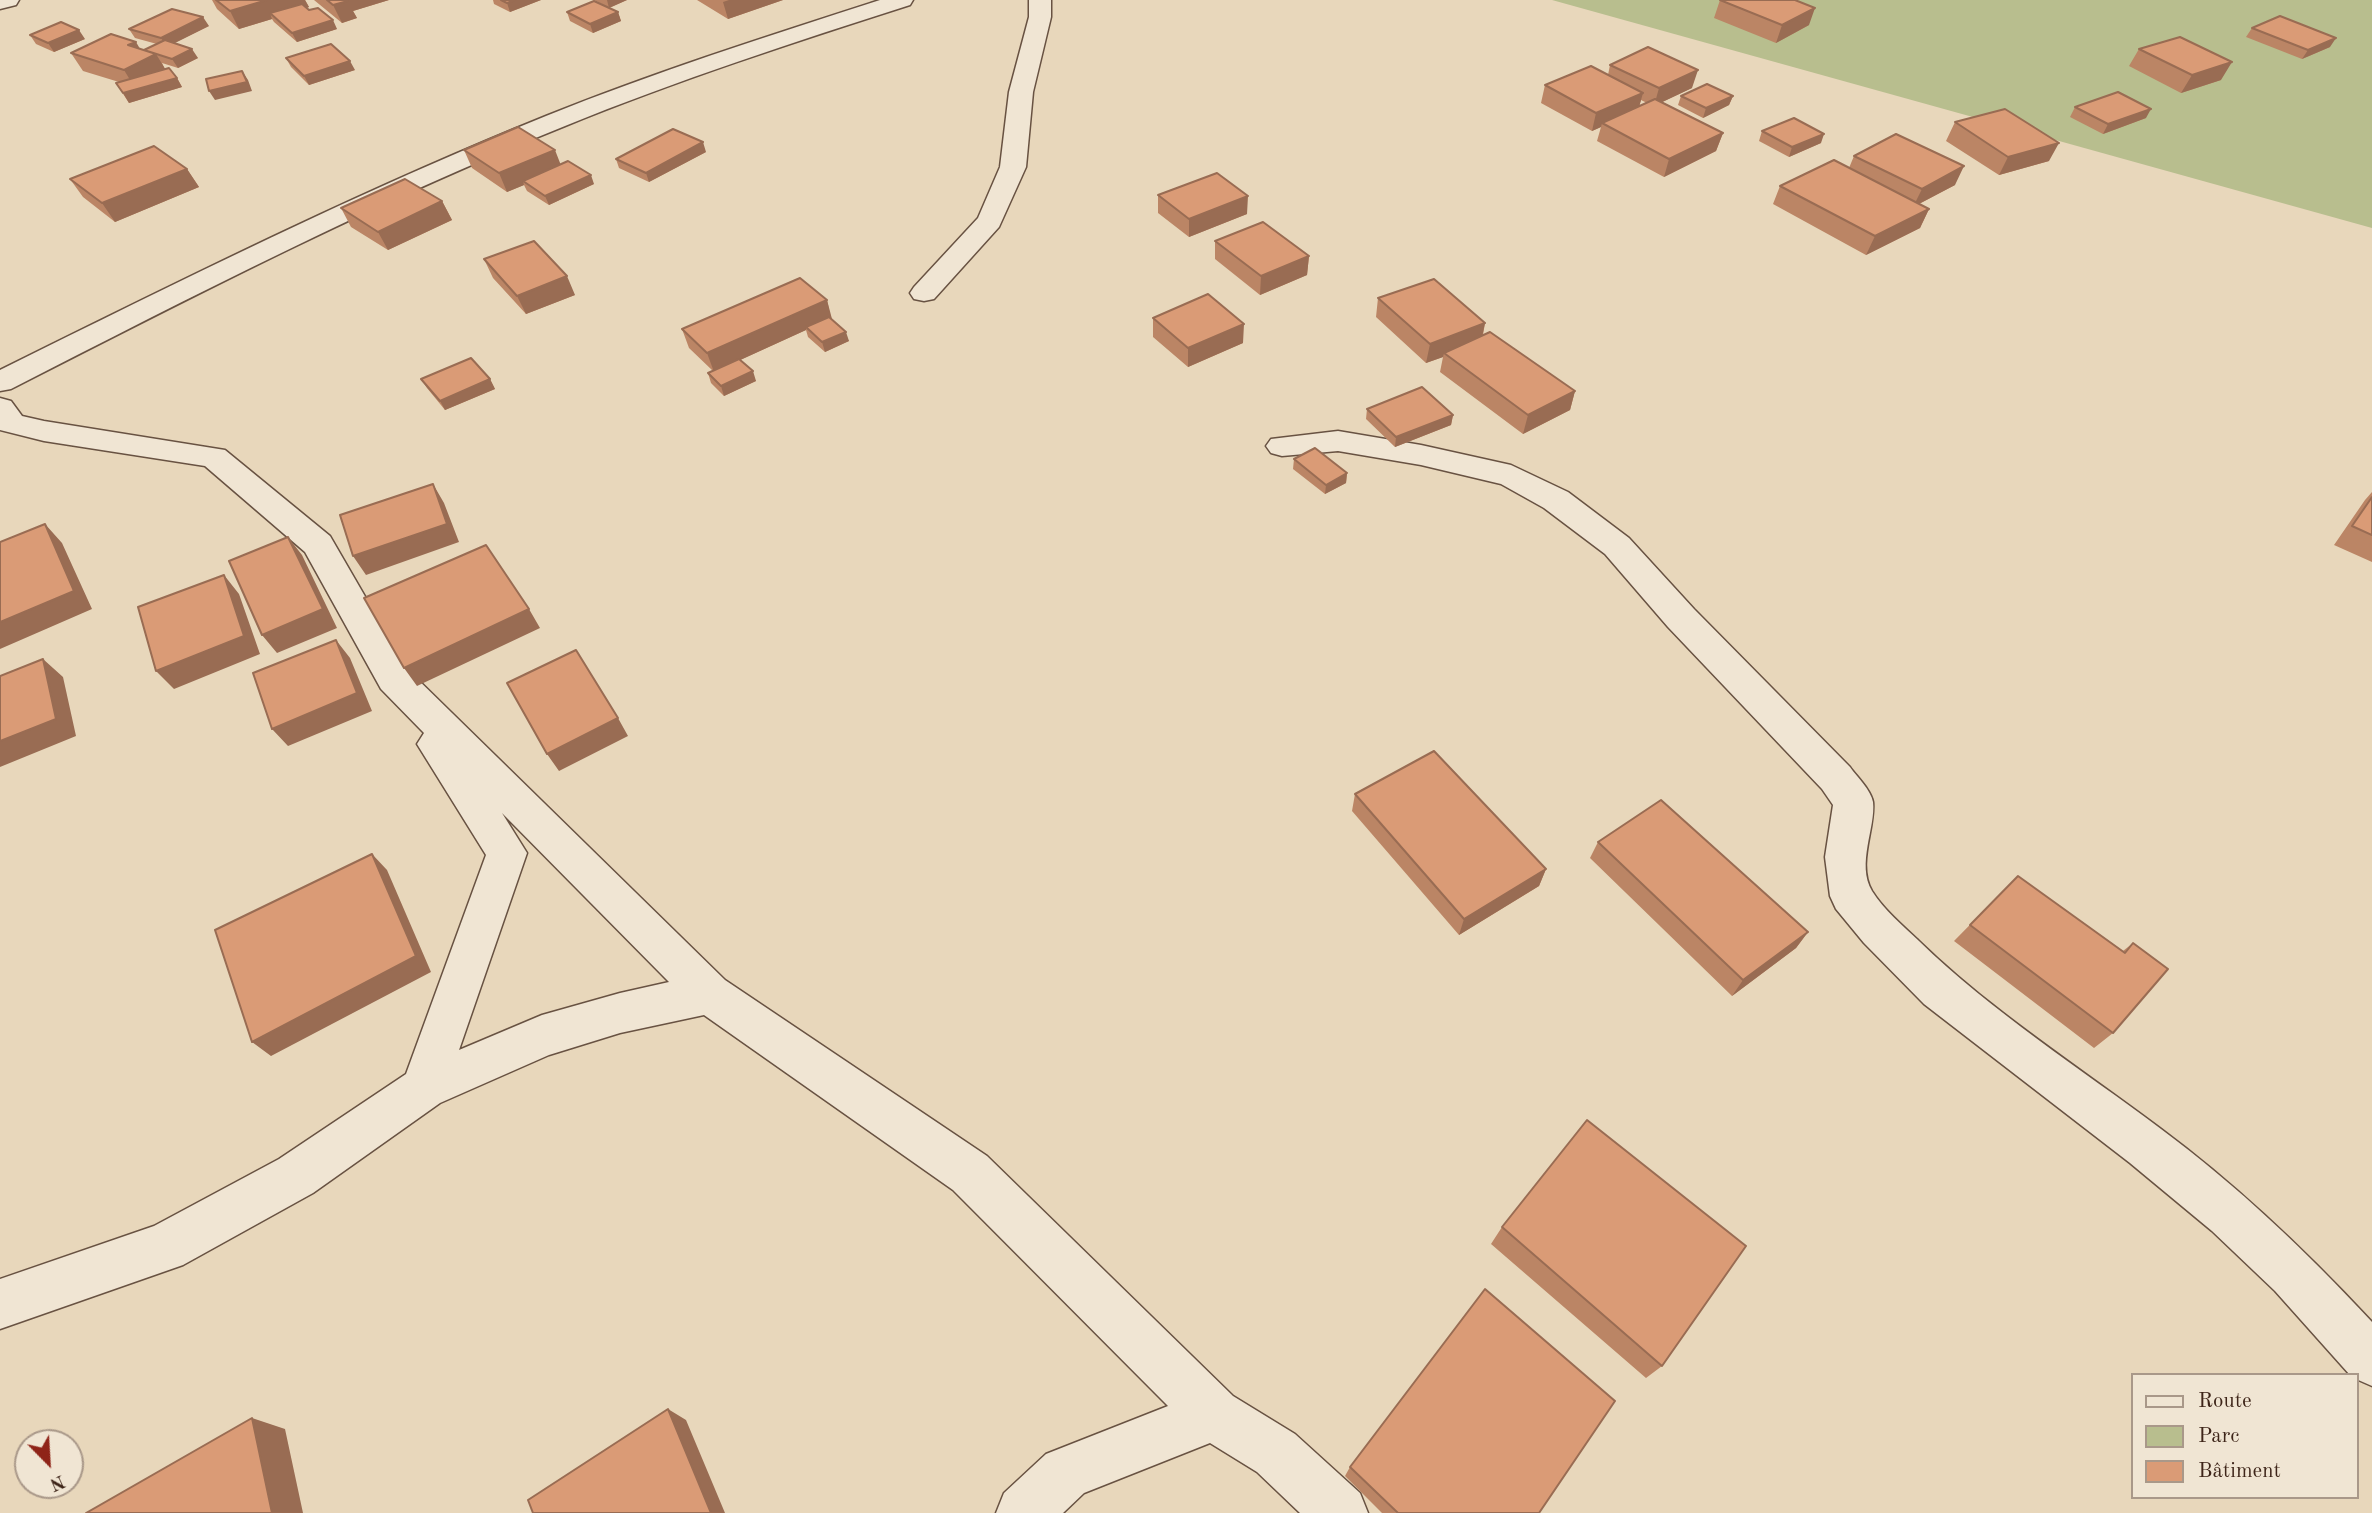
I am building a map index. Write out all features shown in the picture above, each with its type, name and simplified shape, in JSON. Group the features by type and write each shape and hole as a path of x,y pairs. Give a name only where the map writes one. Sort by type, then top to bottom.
{"street":[{"path":"0,3 8,0"},
{"path":"0,382 356,206 510,139 742,52 837,9 902,0"},
{"path":"924,293 990,221 1013,167 1021,92 1040,17 1040,0"},
{"path":"0,408 11,423 44,431 215,457 318,544 394,679 507,853 483,928 445,1023 424,1088"},
{"path":"1282,446 1338,441 1420,454 1511,476 1556,500 1617,546 1681,618 1836,778 1853,802 1845,857 1851,896 1879,930 1939,990 2147,1147 2229,1214 2293,1273 2372,1360"},
{"path":"394,679 710,994 970,1172 1214,1415 1276,1452 1340,1513"},
{"path":"0,1304 165,1247 296,1176 424,1088 542,1036 621,1013 710,994"},
{"path":"1024,1513 1065,1474 1214,1415"}],"green space":[{"path":"1552,0 2372,0 2372,228"}],"building":[{"path":"216,0 267,0 230,11"},
{"path":"327,0 347,0 348,1 333,5"},
{"path":"1720,0 1795,0 1815,8 1782,25"},
{"path":"594,1 618,12 590,24 567,12"},
{"path":"302,4 309,10 318,8 333,20 292,33 270,13"},
{"path":"172,9 203,17 161,38 129,29"},
{"path":"2280,16 2336,38 2308,50 2252,28"},
{"path":"61,22 79,30 48,43 30,35"},
{"path":"111,34 136,42 128,45 156,54 124,70 71,53"},
{"path":"2180,37 2232,62 2192,75 2139,49"},
{"path":"165,40 192,49 172,59 144,50"},
{"path":"331,44 350,61 304,76 286,58"},
{"path":"1648,47 1698,70 1659,88 1610,65"},
{"path":"1591,66 1643,93 1596,113 1545,85"},
{"path":"169,68 177,78 123,93 116,83"},
{"path":"242,71 247,82 209,91 206,79"},
{"path":"1707,84 1733,96 1706,108 1681,96"},
{"path":"2118,92 2151,109 2108,124 2075,107"},
{"path":"1655,99 1723,133 1669,159 1602,123"},
{"path":"2005,109 2059,143 2008,157 1955,122"},
{"path":"1794,118 1824,134 1792,147 1762,131"},
{"path":"518,127 555,150 499,173 464,150"},
{"path":"673,129 703,142 646,173 616,159"},
{"path":"1896,134 1964,166 1922,189 1854,156"},
{"path":"154,146 187,169 102,203 70,179"},
{"path":"1834,160 1929,209 1875,236 1780,186"},
{"path":"568,161 591,175 545,196 523,181"},
{"path":"1217,173 1248,196 1189,219 1158,195"},
{"path":"405,179 442,201 378,232 341,208"},
{"path":"1263,222 1309,256 1261,276 1215,241"},
{"path":"534,241 567,276 517,296 484,259"},
{"path":"800,278 827,300 707,353 682,329"},
{"path":"1434,279 1485,323 1430,344 1378,298"},
{"path":"1208,294 1244,324 1188,348 1153,318"},
{"path":"829,317 846,332 822,342 806,327"},
{"path":"1490,332 1575,391 1528,415 1444,353"},
{"path":"471,358 490,379 440,401 421,379"},
{"path":"739,359 753,371 721,386 708,373"},
{"path":"1422,387 1453,415 1396,437 1367,409"},
{"path":"1315,448 1347,473 1326,485 1294,459"},
{"path":"433,484 447,524 353,556 340,515"},
{"path":"2372,497 2372,535 2352,526"},
{"path":"45,524 74,591 0,622 0,542"},
{"path":"288,537 323,609 262,635 229,561"},
{"path":"486,545 529,609 404,668 364,598"},
{"path":"224,575 244,636 156,671 138,607"},
{"path":"336,640 357,693 272,729 253,673"},
{"path":"576,650 618,718 547,754 507,683"},
{"path":"43,659 56,719 0,741 0,676"},
{"path":"1434,751 1546,869 1464,919 1355,794"},
{"path":"1661,800 1808,932 1743,980 1598,842"},
{"path":"372,854 416,956 252,1042 215,930"},
{"path":"2018,876 2125,953 2133,943 2168,969 2113,1033 1970,925"},
{"path":"1587,1120 1746,1246 1662,1366 1502,1227"},
{"path":"1485,1289 1615,1401 1539,1513 1398,1513 1350,1467"},
{"path":"668,1409 711,1513 533,1513 528,1500"},
{"path":"252,1418 272,1513 86,1513"}]}
